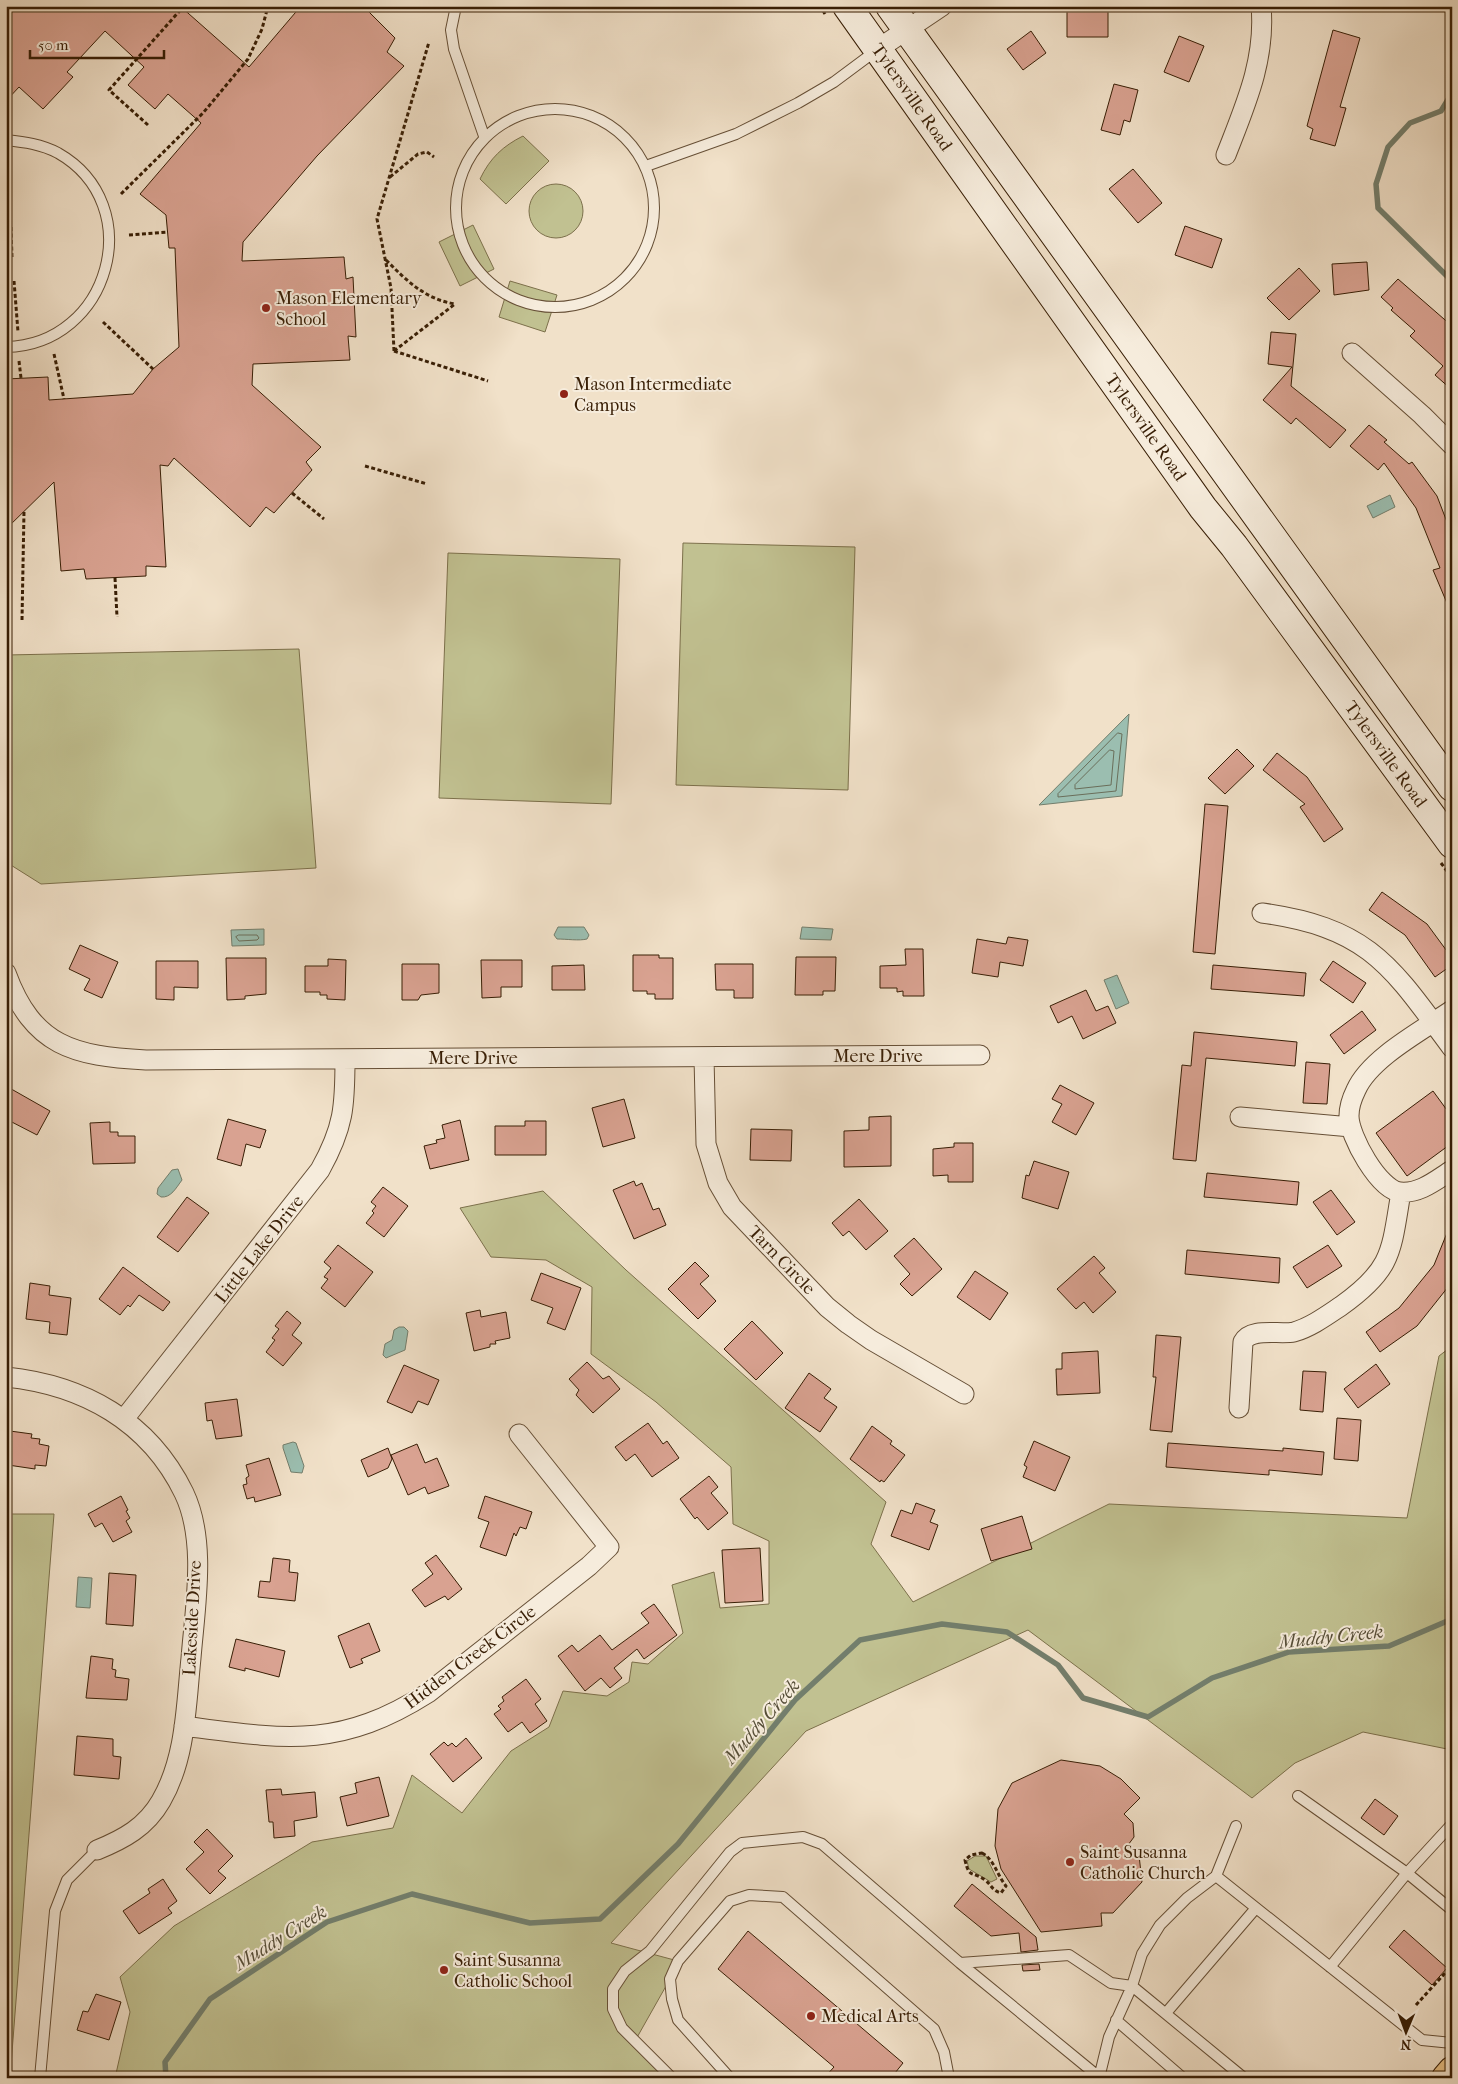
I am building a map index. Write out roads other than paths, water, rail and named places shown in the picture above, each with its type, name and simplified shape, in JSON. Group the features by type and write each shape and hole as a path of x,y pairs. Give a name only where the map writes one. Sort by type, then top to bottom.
{"main road":[{"name":"Tylersville Road","path":"847,6 1203,508 1234,546 1452,844"},
{"name":"Tylersville Road","path":"890,6 1452,788"},
{"path":"1446,2078 1452,2071"}],"street":[{"path":"878,49 942,6"},
{"path":"1226,155 1255,77 1261,50 1261,6"},
{"path":"1352,353 1422,415 1452,445"},
{"path":"1262,913 1316,923 1354,940 1376,955 1396,974 1452,1048"},
{"name":"Mere Drive","path":"6,973 13,991 35,1024 67,1048 93,1056 146,1060 980,1055"},
{"path":"1452,1010 1384,1058 1364,1077 1351,1102 1351,1127 1357,1144 1380,1178 1390,1188 1401,1192 1420,1190 1452,1170"},
{"name":"Tarn Circle","path":"704,1057 706,1144 718,1183 732,1207 814,1294 848,1324 871,1340 964,1394"},
{"name":"Little Lake Drive","path":"124,1419 320,1170 334,1146 342,1120 345,1059"},
{"path":"1240,1117 1351,1127"},
{"path":"1238,1408 1243,1342 1246,1336 1252,1333 1292,1332 1305,1328 1328,1315 1371,1283 1379,1273 1390,1249 1401,1192"},
{"name":"Lakeside Drive","path":"6,1377 52,1384 78,1393 124,1419 155,1449 174,1475 185,1495 194,1534 197,1589 184,1726"},
{"name":"Hidden Creek Circle","path":"184,1726 288,1737 342,1733 368,1725 405,1708 428,1693 589,1566 609,1547 519,1434"},
{"path":"97,1850 123,1840 154,1812 173,1776 184,1726"}],"lane":[{"path":"456,6 451,30 454,49 484,136"},
{"path":"646,166 736,134 789,108 834,82 858,62 878,49"},
{"path":"564,108 606,122 623,134 646,166 654,196 654,224 648,244 629,276 587,303 544,308 500,292 492,287 470,262 456,228 456,189 473,149 484,136 513,117 564,108"},
{"path":"6,140 34,143 58,153 78,168 98,196 105,212 109,237 108,262 103,278 87,308 68,326 45,340 6,347"},
{"path":"1298,1796 1407,1873 1452,1910"},
{"path":"1330,1967 1407,1873 1452,1824"},
{"path":"672,2078 622,2028 613,2009 613,1989 624,1971 650,1951 730,1852 742,1843 803,1837 822,1844 960,1963 1099,2077 1109,2038 1132,1986 1142,1954 1160,1925 1187,1898 1216,1876 1236,1826"},
{"path":"40,2078 55,1911 67,1880 97,1850"},
{"path":"1216,1876 1422,2040 1452,2043"},
{"path":"730,2078 678,2020 670,1979 678,1960 730,1901 749,1895 783,1897 934,2029 944,2052 949,2078"},
{"path":"1166,2014 1256,1908"},
{"path":"960,1963 1069,1956 1111,1983 1132,1986 1242,2077"},
{"path":"1116,2020 1183,2078"}],"water":[{"path":"1390,495 1395,507 1373,518 1367,506"},
{"path":"1129,714 1122,796 1039,805"},
{"path":"558,927 584,927 589,935 584,940 557,939 554,935"},
{"path":"802,927 833,929 831,940 800,939"},
{"path":"264,929 264,945 232,946 231,930"},
{"path":"1117,975 1129,1003 1116,1009 1104,980"},
{"path":"178,1169 182,1180 168,1196 161,1197 157,1194 158,1188 172,1170"},
{"path":"404,1327 408,1331 405,1350 386,1358 383,1355 385,1344 392,1340 394,1330"},
{"path":"296,1443 304,1466 302,1473 291,1472 283,1448 283,1445"},
{"path":"78,1577 92,1578 90,1608 76,1607"}],"waterway":[{"name":"Muddy Creek","path":"1452,93 1441,111 1410,123 1388,147 1376,184 1378,208 1452,281"},
{"name":"Muddy Creek","path":"166,2078 165,2062 210,1999 327,1922 412,1894 530,1923 600,1919 678,1844 795,1700 860,1640 942,1624 1007,1632 1058,1665 1083,1698 1148,1717 1212,1678 1289,1652 1389,1646 1452,1619"}],"place":[{"name":"Mason Elementary School","path":"266,308"},
{"name":"Mason Intermediate Campus","path":"564,394"},
{"name":"Saint Susanna Catholic Church","path":"1070,1862"},
{"name":"Saint Susanna Catholic School","path":"444,1970"},
{"name":"Medical Arts","path":"811,2016"}]}
